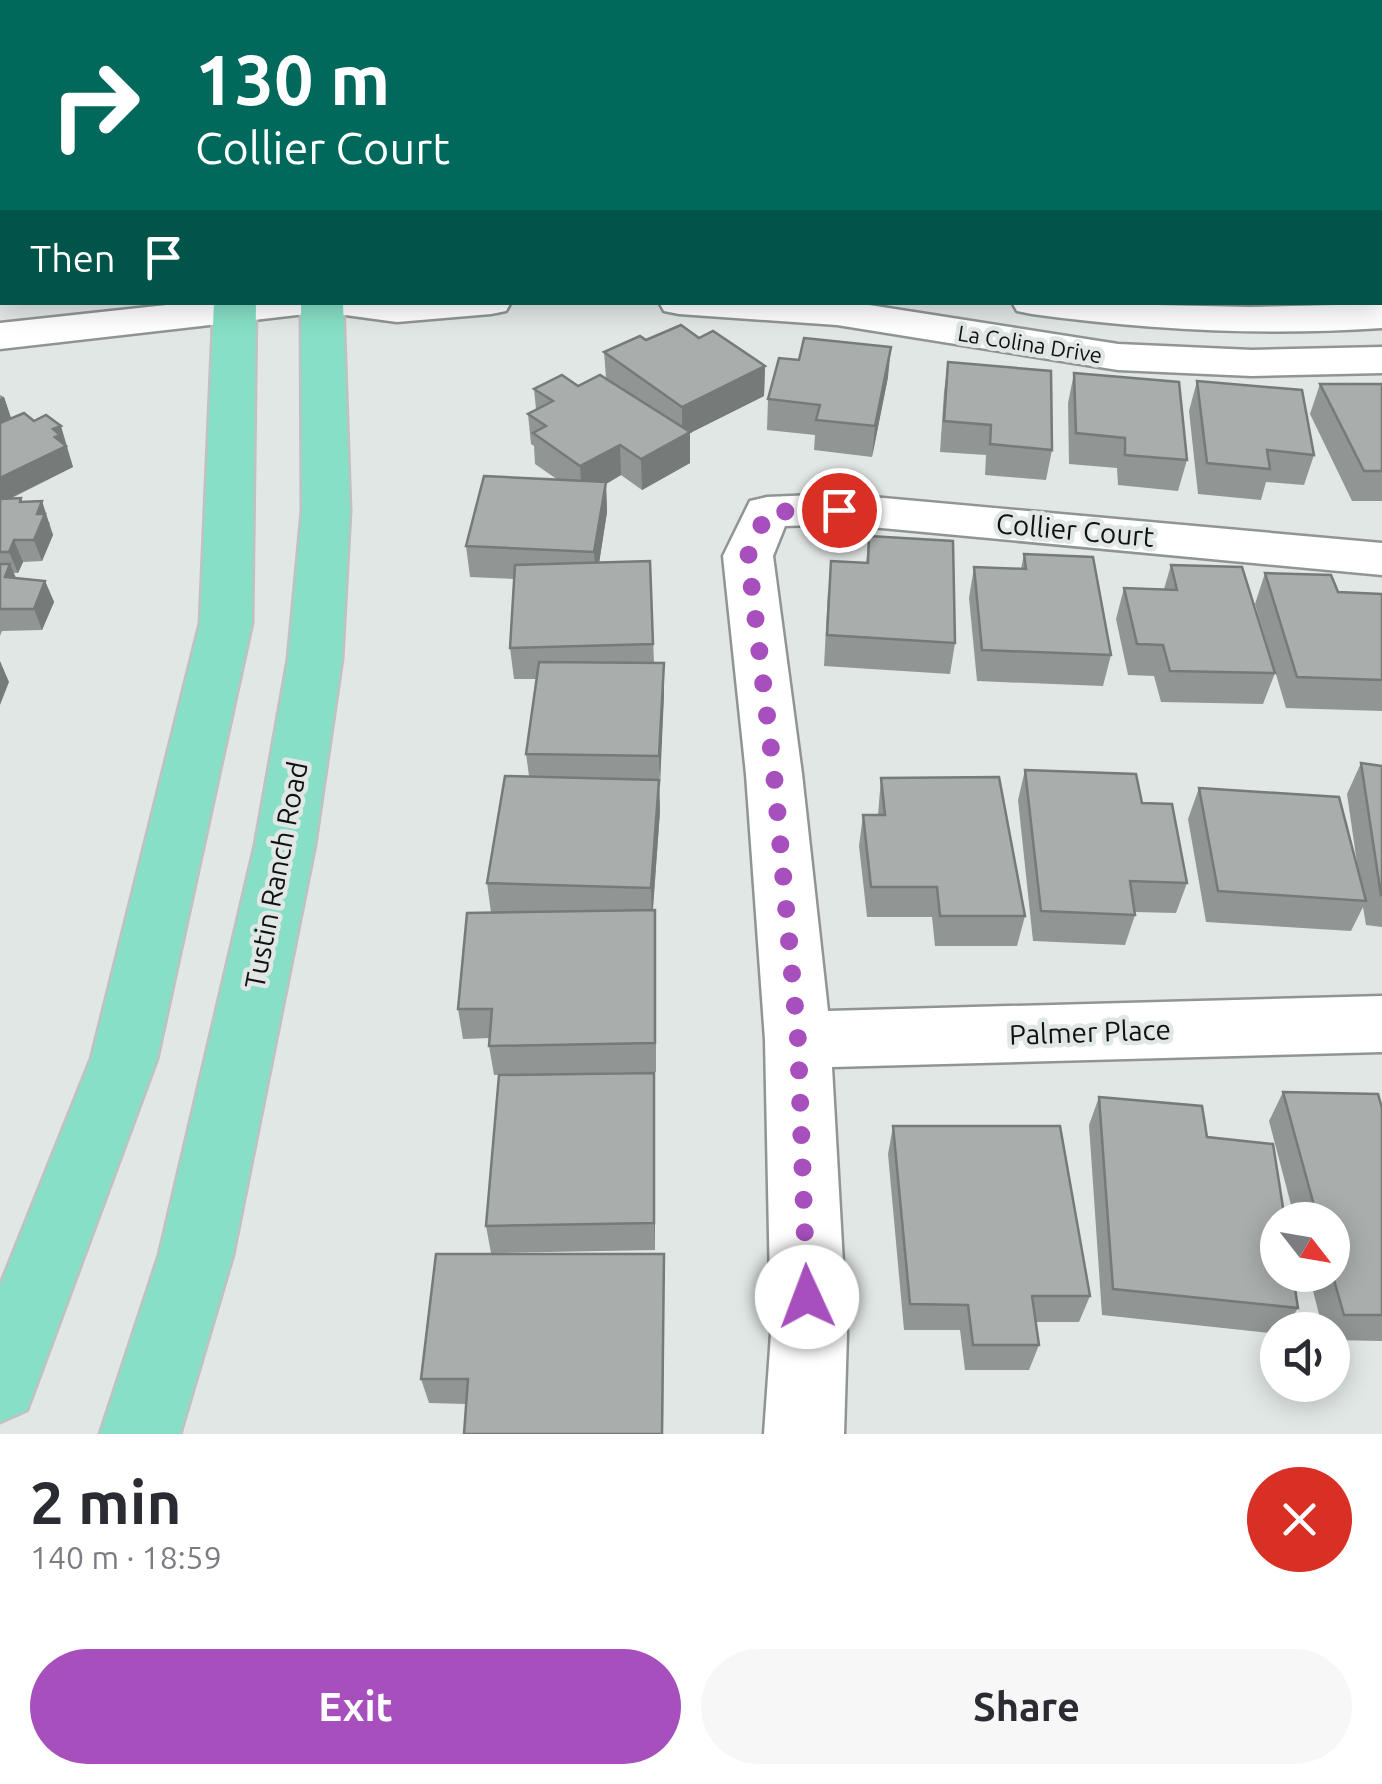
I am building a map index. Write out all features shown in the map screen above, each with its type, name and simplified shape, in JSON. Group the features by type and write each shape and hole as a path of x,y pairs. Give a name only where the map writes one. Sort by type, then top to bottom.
{"main road":[{"name":"Tustin Ranch Road","path":"140,1434 196,1255 285,846 315,659 326,511 322,305"},
{"path":"0,1383 124,1059 226,622 236,308"}],"street":[{"path":"0,336 275,305"},
{"path":"357,305 398,310 456,305"},
{"name":"La Colina Drive","path":"726,305 837,312 1118,357 1252,363 1382,360"},
{"name":"La Colina Drive","path":"1054,305 1118,314 1216,319 1382,316"},
{"name":"Collier Court","path":"798,1040 774,774 748,556 767,512 879,512 1382,559"},
{"name":"Palmer Place","path":"798,1040 1382,1024"},
{"path":"798,1040 809,1334 804,1434"}],"building":[{"path":"681,325 699,338 713,331 765,366 682,407 604,352 640,336 646,340"},
{"path":"804,338 891,347 875,426 816,420 820,405 768,399 779,358 799,360"},
{"path":"948,362 1051,371 1052,450 990,444 991,425 944,421"},
{"path":"1074,373 1179,382 1187,460 1125,455 1125,438 1076,433"},
{"path":"562,375 578,386 600,375 690,432 641,459 620,445 580,466 533,433 546,426 528,414 553,401 534,389"},
{"path":"1197,381 1302,390 1314,455 1267,450 1270,469 1207,463"},
{"path":"1320,384 1382,384 1382,471 1364,471"},
{"path":"24,413 34,421 46,415 61,426 53,429 60,435 55,437 66,446 0,478 0,423"},
{"path":"484,476 606,482 594,552 466,546"},
{"path":"21,498 20,502 42,501 37,514 45,514 34,540 14,540 9,552 0,552 0,499"},
{"path":"869,536 953,541 955,643 827,635 831,561 868,563"},
{"path":"1024,554 1093,557 1111,655 982,650 974,567 1026,569"},
{"path":"650,561 653,644 510,648 515,565"},
{"path":"0,564 10,564 5,577 45,581 34,609 0,609"},
{"path":"1171,565 1242,567 1275,673 1170,671 1163,645 1137,644 1124,588 1177,590"},
{"path":"1265,573 1331,575 1338,592 1382,594 1382,680 1297,677"},
{"path":"539,662 664,663 659,756 526,754"},
{"path":"1361,763 1382,766 1382,895 1381,895"},
{"path":"1025,770 1136,774 1142,803 1172,804 1187,883 1130,881 1135,915 1041,911"},
{"path":"505,776 659,780 651,888 487,883"},
{"path":"999,777 1025,916 940,916 937,887 871,887 863,815 885,815 881,778"},
{"path":"1199,788 1339,797 1366,901 1218,891"},
{"path":"655,910 655,1043 489,1046 492,1009 458,1009 467,913"},
{"path":"654,1073 654,1223 486,1226 499,1075"},
{"path":"1283,1092 1378,1094 1382,1108 1382,1315 1343,1312 1337,1292 1350,1292 1350,1202 1313,1202"},
{"path":"1099,1097 1202,1106 1207,1137 1273,1144 1282,1202 1260,1202 1260,1292 1296,1292 1298,1308 1113,1289"},
{"path":"893,1126 1060,1126 1090,1296 1032,1296 1039,1345 973,1345 968,1305 910,1304"},
{"path":"436,1254 664,1254 662,1434 464,1434 468,1379 421,1379"}],"route":[{"path":"807,1297 798,1040 774,774 748,556 767,512 839,510"}]}
